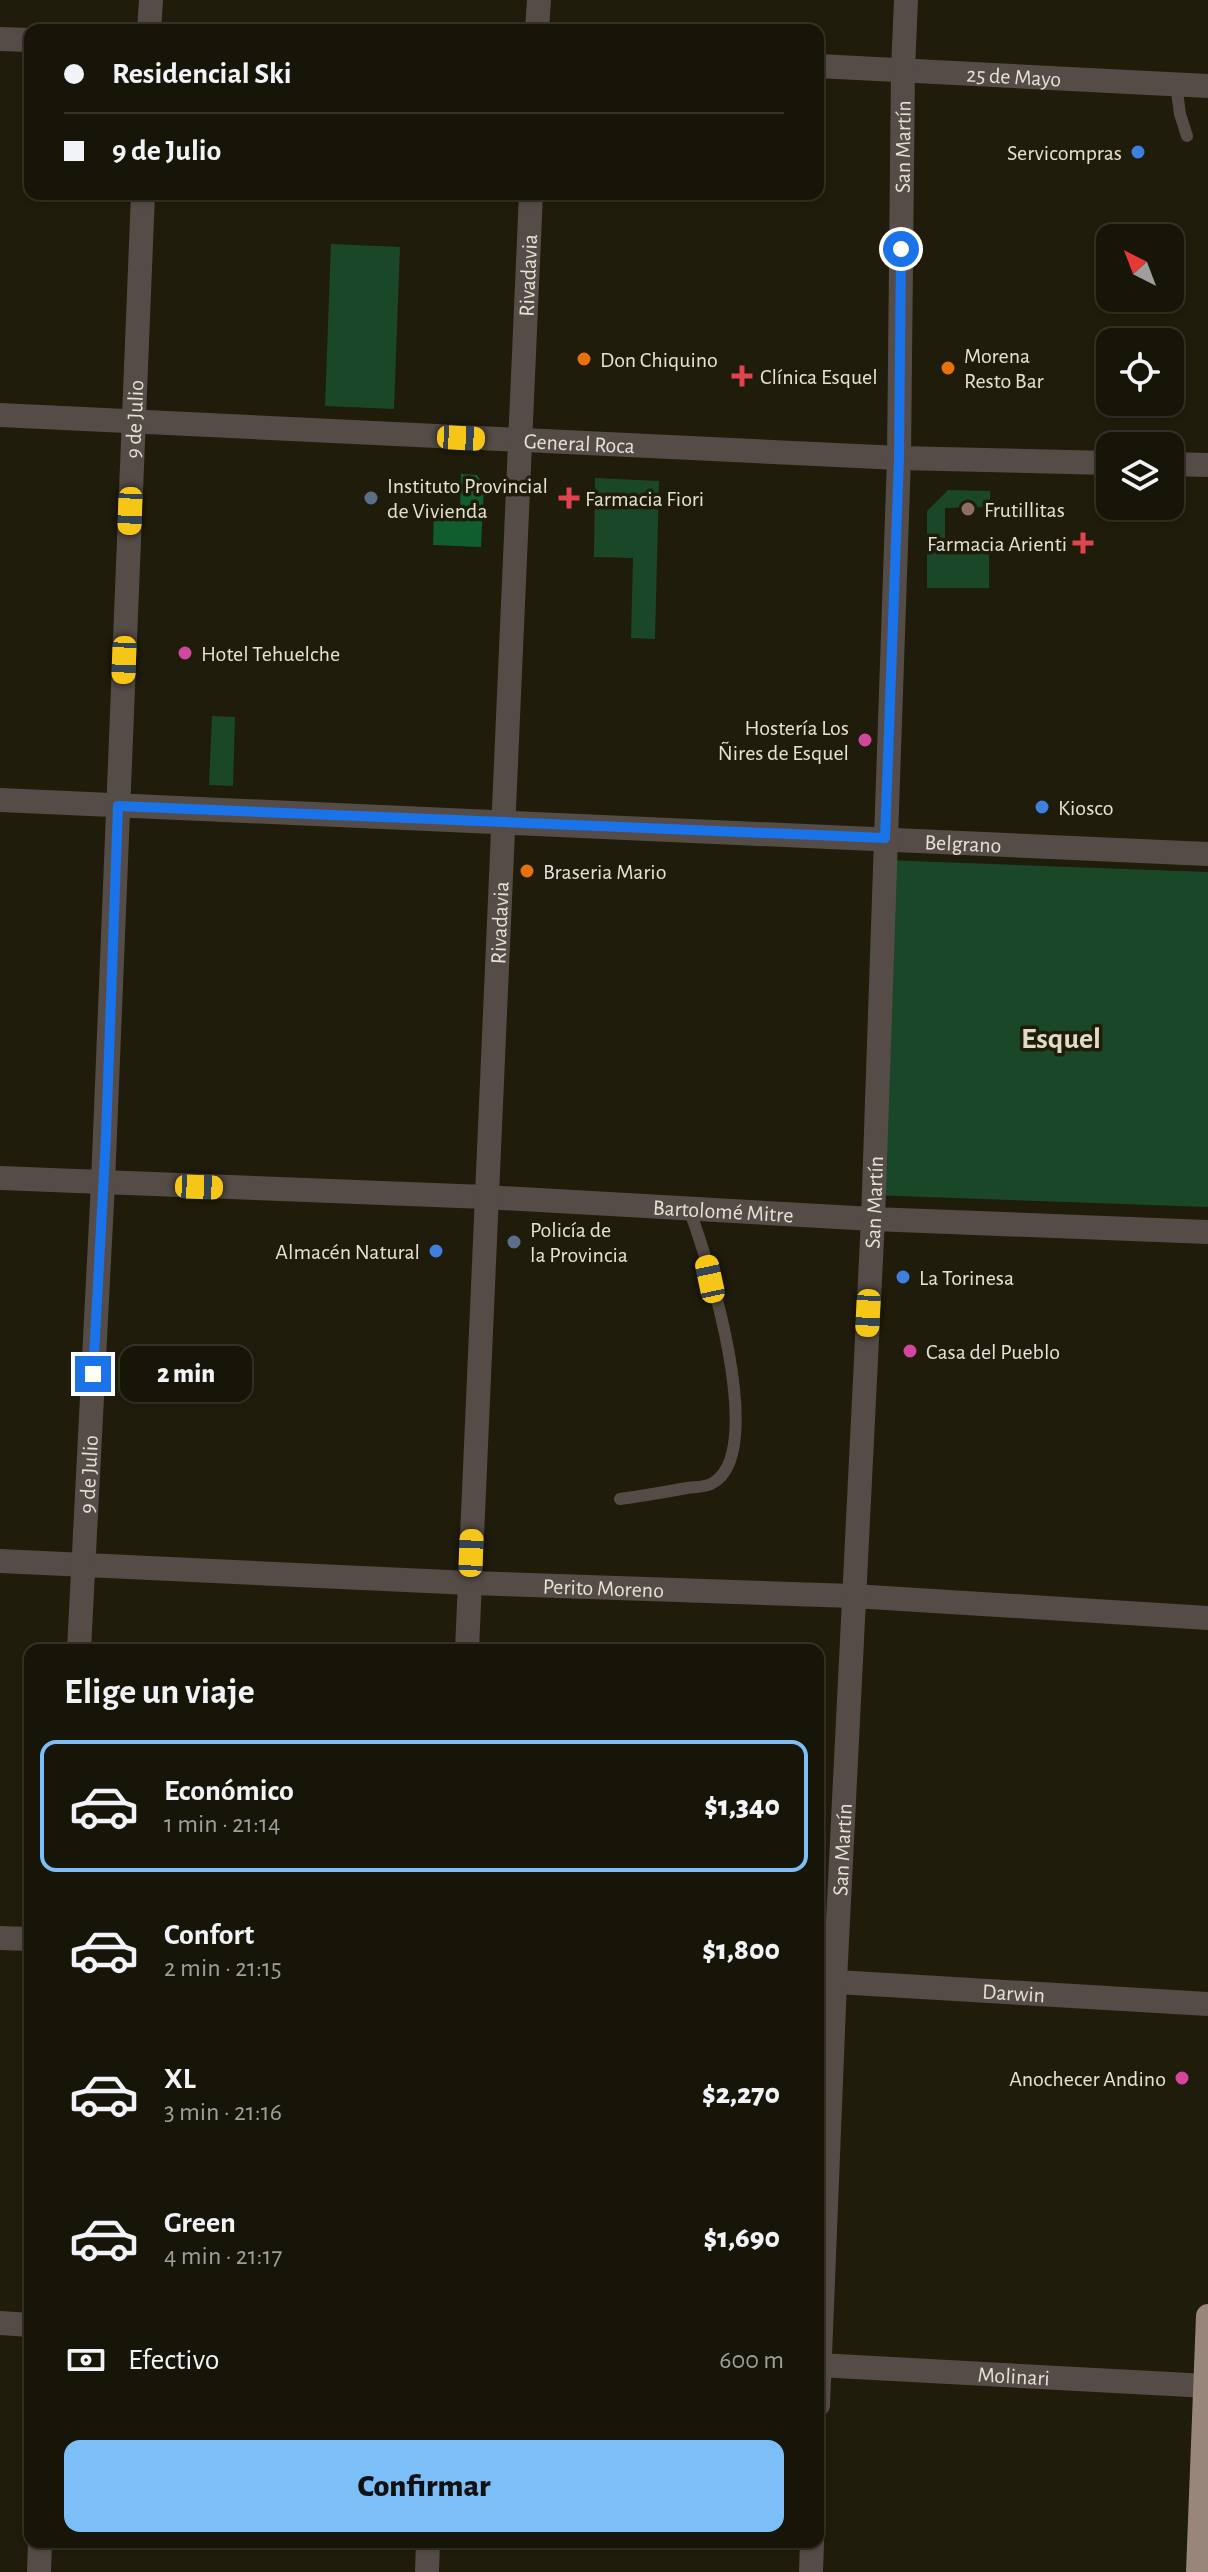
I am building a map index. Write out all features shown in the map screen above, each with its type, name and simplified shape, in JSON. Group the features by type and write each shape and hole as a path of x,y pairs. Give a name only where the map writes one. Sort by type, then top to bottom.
{"highway":[{"path":"1198,2572 1208,2316"}],"street":[{"path":"149,24 151,0"},
{"path":"537,24 539,0"},
{"name":"San Martín","path":"824,2091 826,1981 853,1596 873,1219 899,458 906,0"},
{"path":"0,39 24,40"},
{"name":"25 de Mayo","path":"824,66 1208,86"},
{"name":"9 de Julio","path":"79,1644 103,1183 143,200"},
{"name":"Rivadavia","path":"467,1644 531,200"},
{"name":"General Roca","path":"0,415 899,458 1096,463"},
{"path":"1184,464 1208,465"},
{"name":"Belgrano","path":"0,800 1208,854"},
{"name":"Bartolomé Mitre","path":"0,1178 485,1197 873,1219 1208,1232"},
{"name":"Perito Moreno","path":"0,1561 470,1583 853,1596 1208,1618"},
{"path":"0,1938 24,1939"},
{"name":"Darwin","path":"826,1981 1208,2004"},
{"path":"0,2323 24,2325"},
{"name":"Molinari","path":"824,2365 1207,2386"},
{"path":"39,2572 40,2548"},
{"path":"427,2572 428,2548"},
{"path":"811,2572 812,2548"}],"lane":[{"path":"1176,84 1187,136"},
{"path":"620,1499 711,1484 725,1472 733,1456 737,1421 735,1383 703,1245 689,1209"}],"green space":[{"path":"331,244 400,247 394,409 325,406"},
{"path":"461,474 477,475 484,485 481,547 433,545 434,511 460,511"},
{"path":"595,478 659,481 655,639 631,638 633,558 594,557"},
{"path":"948,490 990,491 990,507 945,508 945,553 989,553 989,588 927,588 927,511"},
{"path":"212,716 235,717 233,786 209,785"},
{"path":"884,860 1208,872 1208,1207 871,1195"}],"place":[{"name":"Servicompras","path":"1138,152"},
{"name":"Don Chiquino","path":"584,359"},
{"name":"Morena Resto Bar","path":"948,368"},
{"name":"Clínica Esquel","path":"742,376"},
{"name":"Instituto Provincial de Vivienda","path":"371,498"},
{"name":"Farmacia Fiori","path":"569,498"},
{"name":"Frutillitas","path":"968,509"},
{"name":"Farmacia Arienti","path":"1083,543"},
{"name":"Hotel Tehuelche","path":"185,653"},
{"name":"Hostería Los Ñires de Esquel","path":"865,740"},
{"name":"Kiosco","path":"1042,807"},
{"name":"Braseria Mario","path":"527,871"},
{"name":"Policía de la Provincia","path":"514,1242"},
{"name":"Almacén Natural","path":"436,1251"},
{"name":"La Torinesa","path":"903,1277"},
{"name":"Casa del Pueblo","path":"910,1351"},
{"name":"Anochecer Andino","path":"1182,2078"}],"district":[{"name":"Esquel","path":"1061,1038"}],"route":[{"path":"93,1374 106,1136 118,806 885,838 899,458 901,249"}]}
